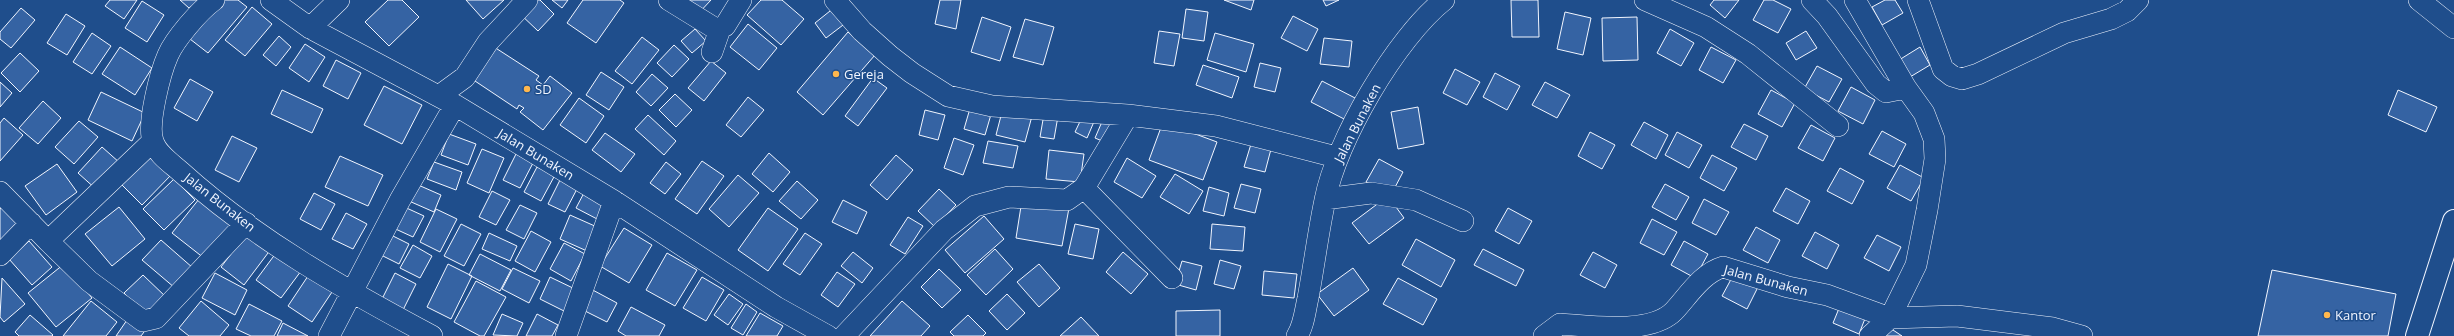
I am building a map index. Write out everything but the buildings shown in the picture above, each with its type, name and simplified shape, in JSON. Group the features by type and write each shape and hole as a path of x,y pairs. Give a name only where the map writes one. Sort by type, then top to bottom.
{"main road":[{"path":"2417,336 2454,221"}],"street":[{"path":"48,241 153,141 153,116 168,55 192,23 214,0"},
{"name":"Jalan Bunaken","path":"271,0 310,28 447,100 614,201 776,307 828,336"},
{"path":"310,28 339,0"},
{"path":"329,336 350,292 400,200 447,100 465,77 488,42 527,0"},
{"path":"669,0 710,26 720,29"},
{"path":"712,52 720,29 725,26 741,0"},
{"path":"836,0 862,31 890,56 912,73 948,96 992,106 1128,115 1216,126 1336,157"},
{"name":"Jalan Bunaken","path":"1297,336 1304,317 1317,254 1325,199 1336,157 1378,80 1406,41 1444,0"},
{"path":"1645,0 1706,27 1748,54 1838,126"},
{"path":"1812,0 1827,16 1876,84 1886,92 1906,88"},
{"path":"1855,0 1906,88 1924,113 1934,139 1935,159 1928,210 1916,266 1890,318 1870,336"},
{"path":"1918,0 1943,69 1952,76 1962,79 1978,74 2064,33 2111,19 2127,11 2138,0"},
{"path":"2419,0 2454,28"},
{"path":"844,336 944,230 975,206 1009,197 1067,200 1084,188 1128,115"},
{"name":"Jalan Bunaken","path":"153,141 161,154 204,193 246,223 350,292 432,336"},
{"path":"1084,188 1172,278"},
{"path":"0,192 89,281 143,320 150,321 156,318 246,223"},
{"path":"1325,199 1371,193 1416,200 1463,221"},
{"path":"566,336 614,201"},
{"path":"0,255 30,223"},
{"name":"Jalan Bunaken","path":"1544,336 1560,324 1620,329 1651,322 1672,313 1712,270 1723,267 1788,287 1827,295 1890,318 1957,316 2053,328 2082,336"}],"place":[{"name":"Gereja","path":"836,74"},
{"name":"SD","path":"527,89"},
{"name":"Kantor","path":"2327,315"}]}
